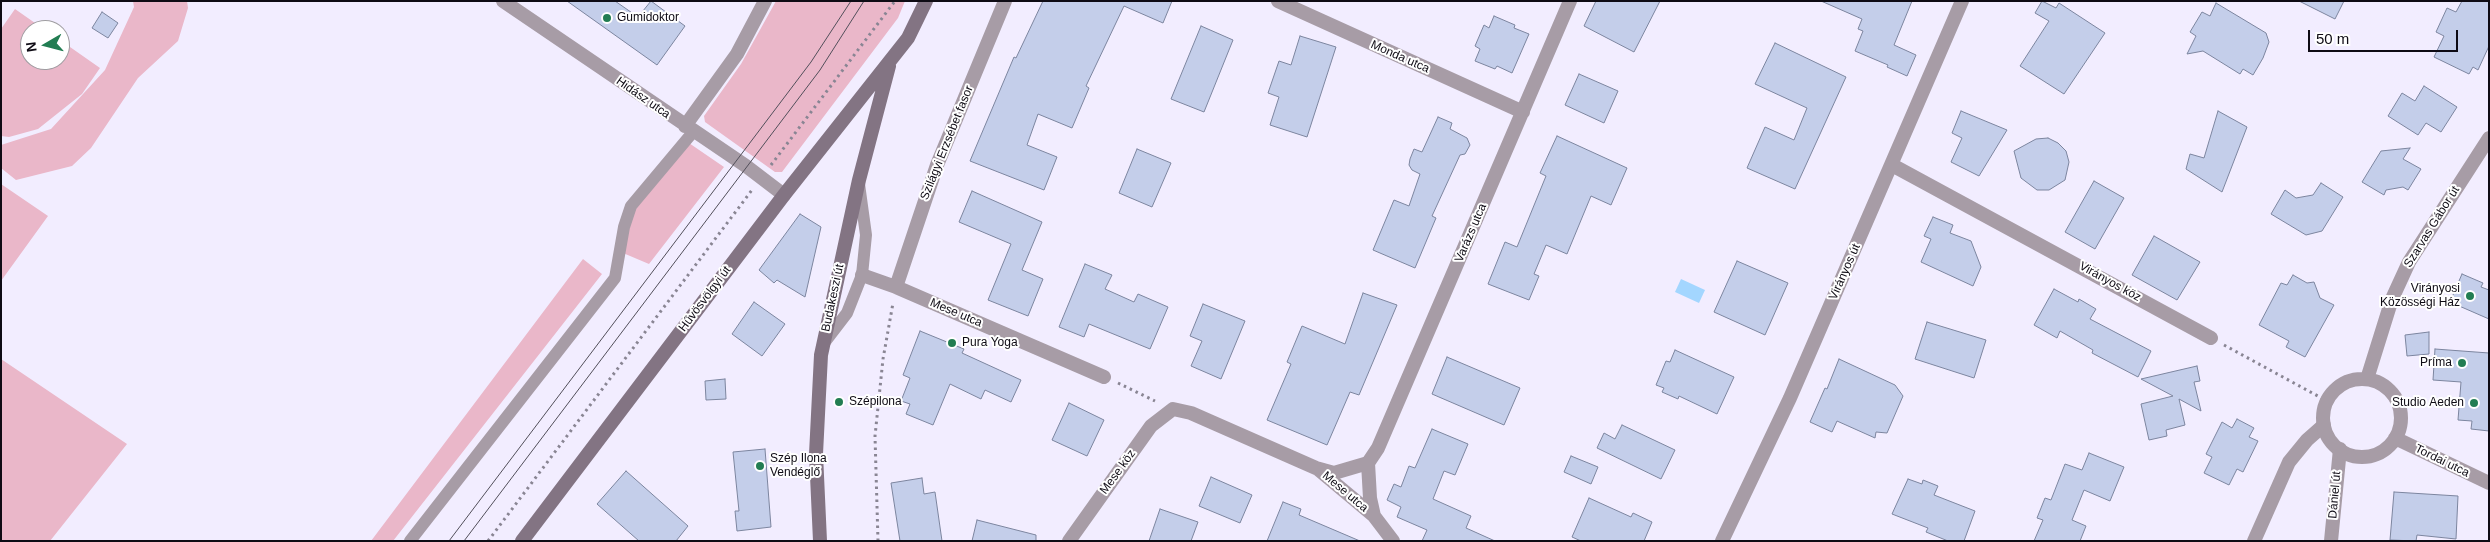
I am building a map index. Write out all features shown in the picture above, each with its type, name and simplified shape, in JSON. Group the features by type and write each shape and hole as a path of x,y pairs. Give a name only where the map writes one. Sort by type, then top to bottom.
{"main road":[{"path":"891,60 908,38 926,1"},
{"name":"Budakeszi út","path":"820,541 816,454 818,386 824,343 859,180 891,60"},
{"name":"Hűvösvölgyi út","path":"522,541 784,195 891,60"}],"street":[{"name":"Hidász utca","path":"503,1 784,195"},
{"path":"689,129 737,54 765,1"},
{"name":"Szilágyi Erzsébet fasor","path":"896,287 938,165 1005,1"},
{"name":"Monda utca","path":"1278,1 1523,112"},
{"name":"Varázs utca","path":"1368,463 1378,448 1570,1"},
{"name":"Virányos út","path":"1722,541 1790,398 1962,1"},
{"name":"Szarvas Gábor út","path":"2367,379 2392,299 2409,262 2489,138"},
{"name":"Virányos köz","path":"1892,164 2211,338"},
{"name":"Mese utca","path":"862,275 896,287 1104,377"},
{"path":"2367,379 2386,387 2398,402 2401,420 2395,438 2380,452 2369,456 2358,456 2340,449 2328,436 2324,425 2324,410 2327,401 2336,389 2346,382 2367,379"},
{"name":"Mese utca","path":"1173,409 1191,413 1316,468 1334,472 1368,463 1370,498 1374,516"},
{"name":"Mese köz","path":"1068,541 1151,426 1173,409"},
{"path":"2254,541 2289,462 2307,440 2324,425"},
{"name":"Tordai utca","path":"2395,438 2489,484"},
{"name":"Dániel út","path":"2331,541 2340,449"},
{"name":"Mese utca","path":"1316,468 1374,516 1393,541"}],"lane":[{"path":"410,541 615,278 624,226 631,206 689,129"},
{"path":"824,343 848,313 862,275 866,235 859,180"}],"path":[{"path":"488,541 895,1"},
{"path":"878,541 875,436 883,359 896,287"},
{"path":"2211,338 2327,401"},
{"path":"1104,377 1173,409"}],"shaded area":[{"path":"133,1 187,1 188,8 178,41 138,78 91,148 72,166 16,180 1,168 1,145 51,129 105,70 134,7"},
{"path":"776,1 905,1 898,18 782,172 775,172 705,122 704,116 741,64"},
{"path":"15,9 31,20 20,20 20,70 70,70 70,47 100,68 82,94 38,129 9,137 1,136 1,29"},
{"path":"686,141 724,167 649,264 623,253 634,209"},
{"path":"1,184 48,216 1,281"},
{"path":"583,259 602,274 393,541 371,541"},
{"path":"1,359 127,444 50,541 1,541"}],"water":[{"path":"1681,279 1705,290 1699,303 1675,292"}],"building":[{"path":"567,1 615,1 638,17 651,1 685,26 657,65"},
{"path":"1043,1 1172,1 1163,23 1124,6 1086,86 1089,88 1072,128 1038,114 1027,145 1057,157 1044,190 970,161 1014,57 1016,58"},
{"path":"1596,1 1660,1 1634,52 1584,26"},
{"path":"1821,1 1912,1 1894,45 1916,55 1907,76 1887,67 1888,65 1855,51 1863,31 1858,29 1862,19"},
{"path":"2042,1 2056,8 2059,3 2105,33 2064,94 2020,66 2049,21 2035,13"},
{"path":"2299,1 2344,1 2335,19"},
{"path":"2462,1 2489,1 2489,46 2478,70 2473,67 2469,74 2434,57 2444,36 2436,32 2447,8 2456,12"},
{"path":"2216,3 2266,33 2269,42 2263,58 2253,75 2243,69 2240,74 2203,51 2187,54 2196,36 2190,32 2202,12 2210,16"},
{"path":"102,12 118,23 108,38 92,28"},
{"path":"1494,16 1515,25 1514,28 1529,34 1512,73 1497,66 1495,69 1475,61 1480,49 1475,46 1484,25 1489,28"},
{"path":"1201,26 1233,40 1204,112 1171,99"},
{"path":"1300,36 1336,47 1307,137 1270,125 1279,97 1268,93 1279,61 1291,65"},
{"path":"1775,43 1846,77 1795,189 1747,168 1765,127 1794,140 1807,108 1755,84"},
{"path":"1579,74 1618,91 1604,123 1565,105"},
{"path":"2424,86 2457,107 2441,132 2426,123 2418,135 2388,116 2402,93 2415,101"},
{"path":"1961,111 2007,130 1979,176 1951,162 1962,138 1952,133"},
{"path":"2218,111 2247,127 2222,192 2186,169 2190,154 2204,158"},
{"path":"1438,117 1452,123 1450,129 1467,138 1470,145 1465,154 1460,155 1432,216 1436,218 1415,268 1373,250 1394,200 1409,206 1420,174 1412,170 1409,165 1410,159 1414,149 1422,152"},
{"path":"1557,136 1627,168 1611,205 1591,196 1567,254 1546,245 1534,274 1539,276 1529,300 1488,284 1505,242 1517,247 1546,176 1540,173"},
{"path":"2048,138 2058,143 2066,151 2069,162 2065,180 2049,190 2037,190 2021,178 2014,151 2036,139"},
{"path":"2410,148 2403,159 2421,169 2408,190 2403,187 2386,190 2384,195 2362,182 2381,151"},
{"path":"1137,149 1171,163 1152,207 1119,193"},
{"path":"2094,181 2124,198 2095,249 2065,232"},
{"path":"2321,183 2343,197 2322,231 2306,235 2271,214 2285,190 2296,198 2313,195"},
{"path":"972,191 1042,222 1022,270 1043,279 1028,316 988,300 1011,244 959,222"},
{"path":"800,214 821,227 805,297 777,280 774,283 759,270"},
{"path":"1933,217 1953,225 1950,233 1971,241 1981,267 1973,286 1921,262 1931,239 1924,236"},
{"path":"2154,236 2200,262 2177,300 2132,275"},
{"path":"1737,261 1788,283 1765,335 1714,312"},
{"path":"1085,264 1112,275 1105,289 1134,302 1138,294 1168,307 1150,349 1089,324 1084,337 1059,327"},
{"name":"Virányosi Közösségi Ház","path":"2462,274 2483,283 2481,287 2489,290 2489,319 2450,302"},
{"path":"2293,275 2307,283 2314,282 2320,298 2334,305 2305,357 2286,347 2289,341 2259,325 2281,283 2287,285"},
{"path":"2054,289 2078,302 2079,299 2096,309 2090,319 2151,351 2138,377 2092,353 2093,350 2060,331 2057,338 2034,325"},
{"path":"1363,293 1397,305 1359,395 1350,392 1327,445 1267,420 1291,364 1287,362 1302,326 1345,344"},
{"path":"754,302 785,324 762,356 732,334"},
{"path":"1203,304 1245,321 1221,379 1191,366 1202,341 1190,336"},
{"path":"1927,322 1986,340 1974,378 1915,359"},
{"path":"920,331 964,349 962,353 1021,380 1011,402 985,390 981,399 950,384 933,425 906,414 910,404 901,401 910,378 903,375"},
{"path":"2429,332 2429,354 2407,356 2405,335"},
{"path":"2435,349 2489,353 2489,431 2471,429 2472,421 2458,420 2461,382 2433,380"},
{"path":"1675,350 1734,377 1717,414 1679,396 1678,399 1662,392 1664,388 1656,385 1666,361 1670,362"},
{"path":"1447,357 1520,388 1504,425 1432,394"},
{"path":"1839,359 1895,385 1903,396 1887,433 1876,432 1875,438 1837,421 1832,432 1810,422 1825,388 1827,389"},
{"path":"2197,366 2200,381 2194,382 2201,411 2179,399 2185,425 2166,430 2167,436 2149,440 2141,404 2173,396 2141,379"},
{"path":"725,379 726,399 706,400 705,381"},
{"path":"1069,403 1104,420 1087,456 1052,440"},
{"path":"2237,419 2254,428 2249,437 2258,441 2243,472 2237,469 2229,485 2204,473 2212,457 2206,454 2222,422 2232,428"},
{"path":"1622,425 1675,450 1661,479 1597,448 1604,433 1615,439"},
{"path":"1432,429 1468,444 1455,475 1444,471 1433,499 1471,516 1466,528 1495,541 1422,541 1427,530 1397,517 1401,507 1387,500 1394,484 1401,487 1409,466 1415,468"},
{"path":"765,449 771,527 737,531 735,511 739,511 733,452"},
{"path":"2089,453 2124,467 2110,501 2084,490 2072,520 2086,526 2080,541 2034,541 2043,520 2037,518 2045,498 2051,500 2065,464 2082,470"},
{"path":"1571,456 1598,467 1591,484 1564,472"},
{"path":"626,471 688,526 676,541 639,541 597,504"},
{"path":"1211,477 1252,495 1240,523 1199,506"},
{"path":"922,478 924,494 935,492 942,541 900,541 891,483"},
{"path":"1908,479 1922,484 1923,480 1938,486 1934,495 1975,511 1964,541 1948,541 1926,532 1928,528 1892,514"},
{"path":"2394,492 2458,496 2456,539 2417,535 2416,541 2390,540"},
{"path":"1589,498 1631,517 1633,513 1652,522 1644,541 1581,541 1572,537"},
{"path":"1283,502 1301,509 1299,515 1360,541 1267,541"},
{"path":"1160,509 1198,522 1191,541 1149,541"},
{"path":"977,520 1036,535 1036,541 972,541"}],"tram line":[{"path":"449,541 811,62 851,1"},
{"path":"464,541 820,70 864,1"}],"place":[{"name":"Gumidoktor","path":"607,18"},
{"name":"Virányosi Közösségi Ház","path":"2470,296"},
{"name":"Pura Yoga","path":"952,343"},
{"name":"Príma","path":"2462,363"},
{"name":"Szépilona","path":"839,402"},
{"name":"Studio Aeden","path":"2474,403"},
{"name":"Szép Ilona Vendéglő","path":"760,466"}]}
